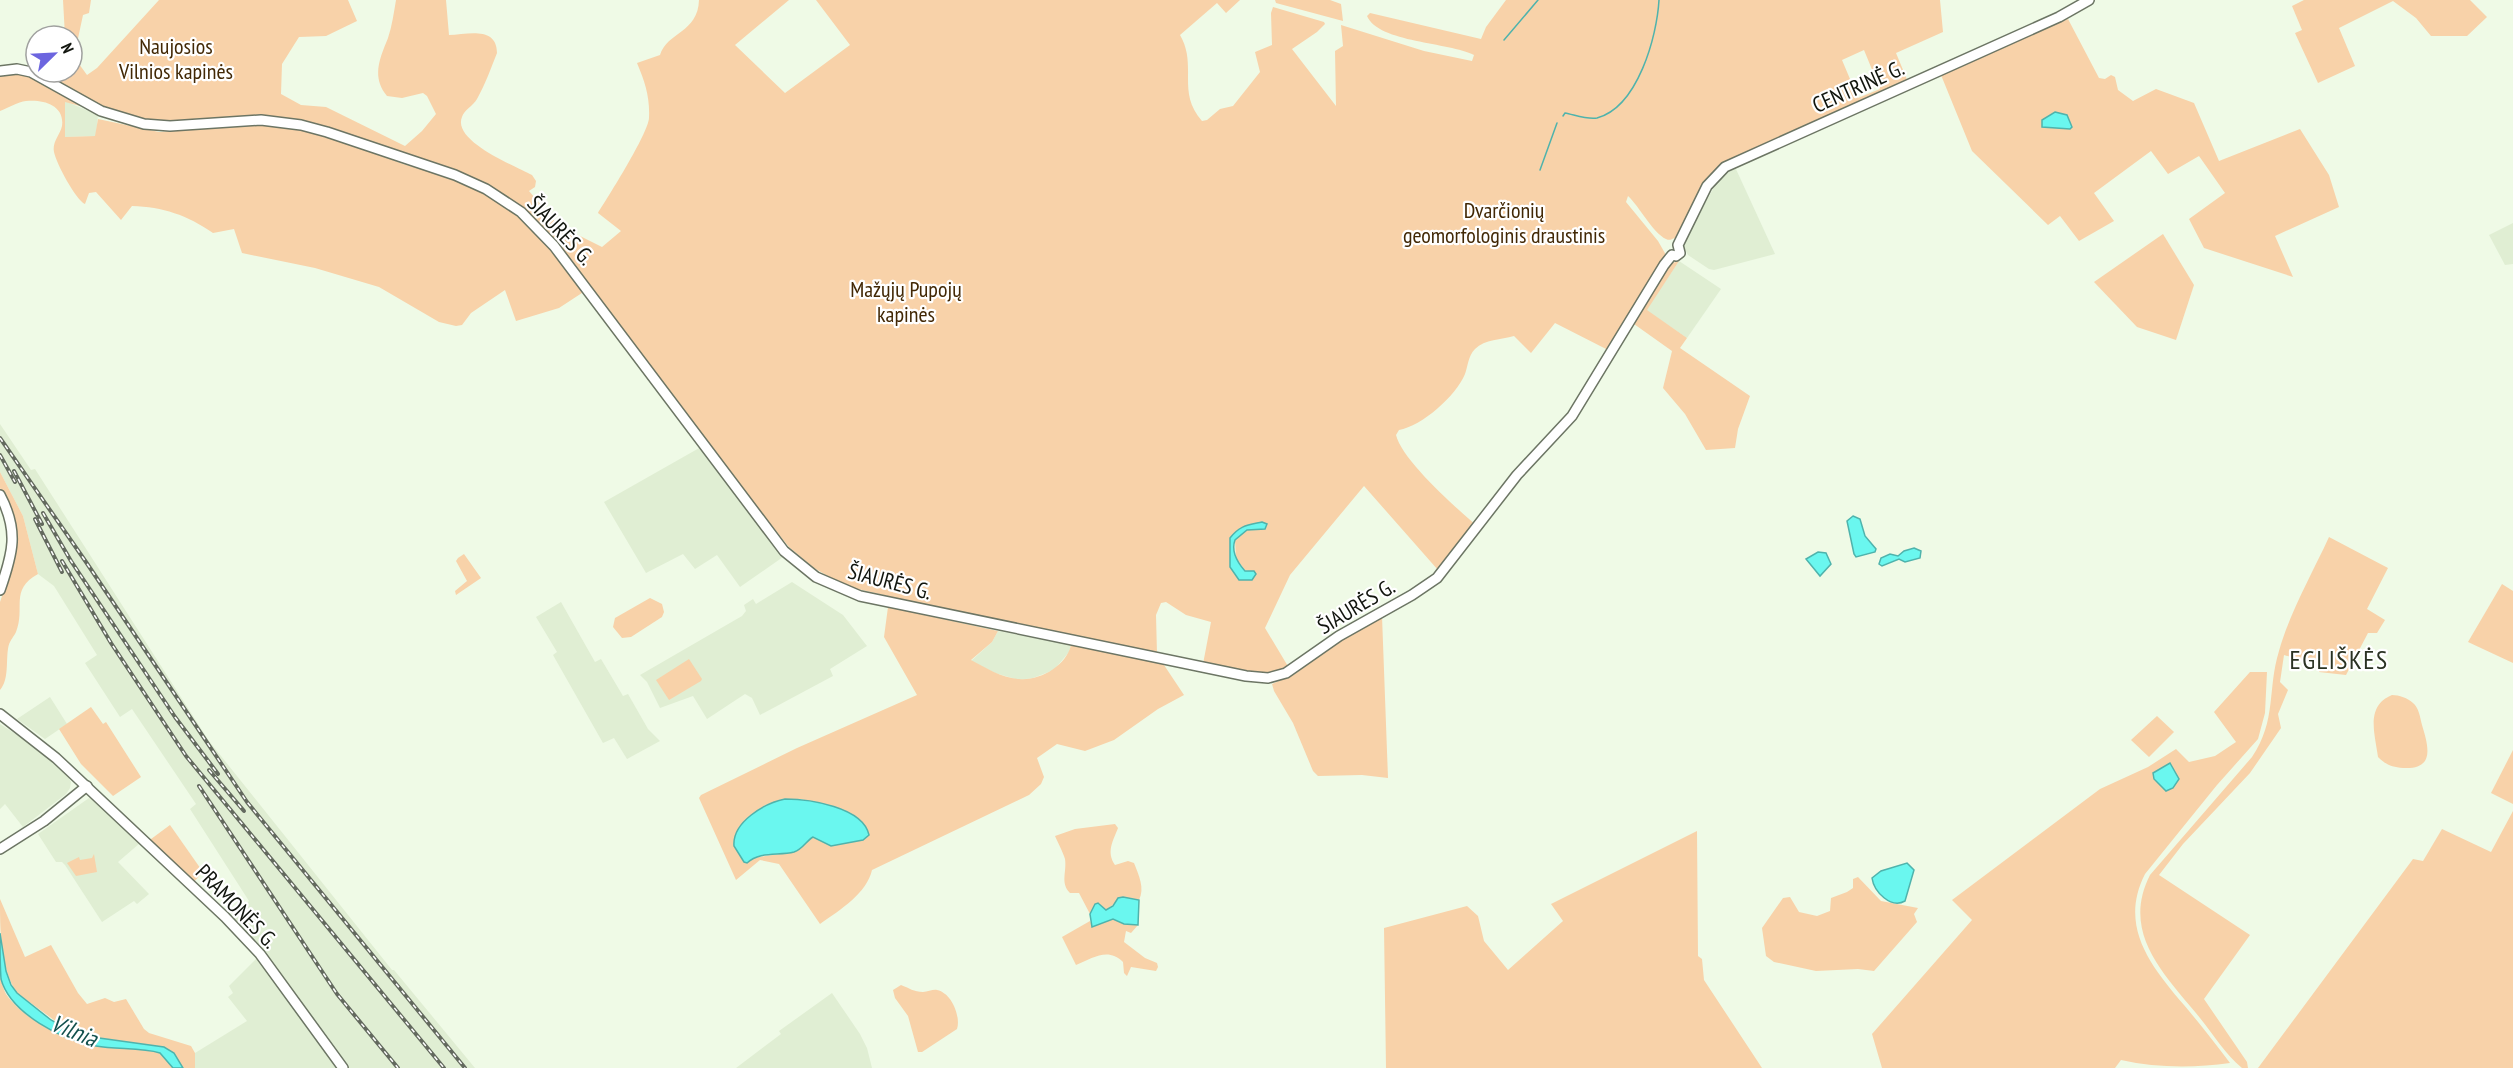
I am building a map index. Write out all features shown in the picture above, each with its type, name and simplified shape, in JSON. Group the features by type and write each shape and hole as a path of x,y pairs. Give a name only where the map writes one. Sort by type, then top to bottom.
{"main road":[{"name":"CENTRINĖ G.","path":"1675,250 1707,186 1719,172 1733,162 1976,55 2059,17 2089,0"},
{"name":"ŠIAURĖS G.","path":"0,71 17,69 31,72 101,111 144,124 170,126 261,120 301,125 455,175 486,189 521,212 555,246 775,541 809,573 847,592 875,600 1257,677 1274,677 1292,670 1339,636 1412,595 1437,578 1517,475 1572,416 1675,250"},
{"path":"0,495 7,509 13,538 10,561 0,590"},
{"name":"PRAMONĖS G.","path":"0,714 43,745 249,943 283,985 343,1068"},
{"path":"0,849 44,821 87,786"}],"shaded area":[{"path":"65,101 98,115 96,136 65,137"},
{"path":"1735,167 1775,254 1714,270 1709,269 1688,255 1682,244 1716,184"},
{"path":"2513,223 2513,264 2505,265 2489,235"},
{"path":"1679,261 1721,289 1687,338 1646,310"},
{"path":"0,424 31,470 35,469 209,741 392,970 475,1068 347,1068 231,918 249,901 190,809 196,804 132,709 120,717 85,663 97,655 54,586 38,574 23,516 0,472"},
{"path":"701,447 783,557 740,587 717,555 695,569 683,554 646,573 604,502"},
{"path":"792,582 843,615 867,646 830,669 833,676 760,715 752,698 745,694 707,719 693,696 660,708 647,682 640,675 742,616 746,611 744,605 753,599 756,604"},
{"path":"561,602 595,662 601,659 623,696 628,694 648,729 660,741 627,759 614,738 603,743 553,655 557,652 536,617"},
{"path":"998,631 1071,645 1069,652 1054,670 1033,678 1019,680 995,673 971,661 992,642"},
{"path":"50,697 67,724 45,739 17,719"},
{"path":"0,724 31,744 67,775 71,782 66,794 23,827 5,804 0,809"},
{"path":"89,798 94,800 140,843 118,862 149,894 137,904 134,901 102,922 65,865 62,862 56,862 38,834"},
{"path":"258,957 339,1068 195,1068 195,1053 247,1021 228,997 233,993 229,986"},
{"path":"832,993 860,1034 867,1048 872,1068 736,1068 781,1034 779,1031"}],"green space":[{"path":"63,0 91,0 89,13 83,15 81,24 64,24"},
{"path":"159,0 348,0 357,21 326,36 299,37 282,64 281,94 301,105 326,107 405,146 436,114 427,96 423,93 402,98 387,96 379,82 378,67 393,19 396,0 446,0 449,35 473,33 487,35 496,44 497,53 483,88 462,117 461,126 466,135 487,152 532,175 536,181 535,187 529,191 558,225 602,247 621,231 598,213 635,151 649,118 649,103 637,63 660,55 669,41 693,19 699,0 789,0 735,45 785,93 850,45 816,0 1240,0 1226,13 1217,3 1180,35 1187,57 1190,99 1202,121 1207,120 1220,109 1233,106 1260,72 1255,52 1272,45 1271,13 1273,7 1324,22 1325,24 1317,32 1292,49 1336,106 1335,51 1343,46 1341,25 1424,51 1472,61 1474,55 1463,51 1385,32 1374,25 1367,16 1370,13 1481,39 1486,27 1506,0 1940,0 1943,32 1896,53 1908,82 1724,164 1700,193 1675,238 1669,240 1661,236 1628,196 1626,202 1658,241 1666,255 1610,351 1555,323 1531,353 1514,336 1493,340 1479,346 1470,358 1461,383 1446,400 1418,423 1399,430 1396,435 1400,445 1418,470 1476,525 1463,536 1457,548 1438,570 1364,486 1290,575 1265,628 1289,668 1268,672 1236,670 1203,664 1211,622 1186,615 1166,602 1161,603 1156,615 1157,654 987,619 845,586 814,568 789,547 576,268 547,231 526,210 477,179 308,123 151,122 102,108 60,84 84,84 84,71 87,75 97,68","holes":["1864,50 1880,89 1858,98 1842,60","1262,522 1262,530 1247,530 1235,540 1236,558 1245,570 1252,571 1239,580 1230,567 1230,538 1248,525"]},
{"path":"1275,0 1330,0 1341,4 1343,21 1276,3"},
{"path":"2304,0 2470,0 2487,17 2467,36 2431,36 2416,18 2393,1 2339,28 2355,66 2318,83 2295,33 2302,30 2292,6"},
{"path":"2068,19 2099,78 2105,79 2111,75 2115,77 2118,90 2133,101 2156,89 2194,103 2219,161 2300,129 2329,175 2339,207 2275,236 2293,277 2204,248 2189,219 2225,193 2199,156 2168,174 2151,151 2094,193 2114,221 2079,241 2060,216 2048,225 1972,151 1941,75"},
{"path":"24,75 24,84 44,84 80,104 80,106 65,102 65,137 95,136 98,119 159,132 256,125 291,127 346,142 403,164 449,177 487,194 521,217 534,229 585,291 559,308 516,321 505,290 471,313 462,325 456,326 439,322 379,287 315,268 242,253 234,229 213,233 194,221 174,213 132,206 121,220 96,192 89,193 85,204 67,181 54,152 54,145 62,126 60,113 56,108 46,102 26,101 0,111 0,76"},
{"path":"2163,234 2194,285 2176,340 2137,327 2094,282"},
{"path":"1679,261 1647,310 1687,338 1680,348 1750,396 1738,429 1735,448 1706,450 1685,414 1663,388 1672,351 1634,324 1669,264"},
{"path":"0,472 23,516 38,574 29,580 21,593 19,623 10,642 6,676 0,690 0,602 13,564 17,543 14,518 0,488"},
{"path":"2329,537 2388,568 2367,609 2385,620 2377,633 2368,633 2346,675 2319,672 2322,661 2315,664 2284,655 2280,682 2288,690 2278,714 2281,728 2250,773 2183,844 2159,875 2250,935 2204,999 2247,1062 2248,1068 2242,1068 2225,1051 2161,970 2151,953 2140,916 2142,896 2150,875 2252,757 2260,743 2268,717 2275,665 2284,636"},
{"path":"464,554 481,578 456,595 455,591 467,581 456,561"},
{"path":"2502,584 2513,591 2513,663 2468,642"},
{"path":"650,598 662,604 664,612 662,617 631,637 622,638 613,627 615,618"},
{"path":"888,607 998,631 992,642 971,660 1006,677 1027,679 1043,675 1058,666 1071,645 1162,662 1184,695 1158,709 1114,740 1085,751 1057,744 1037,758 1044,777 1041,784 1029,795 872,870 859,894 820,924 779,864 760,860 736,880 699,798 797,748 917,695 884,637","holes":["800,799 833,806 845,843 832,844 813,837 799,850 752,858 738,829 765,805"]},
{"path":"1382,616 1388,778 1362,775 1318,776 1313,771 1293,723 1272,684 1295,674 1338,641"},
{"path":"689,659 702,679 669,700 656,680"},
{"path":"2250,672 2267,672 2265,713 2258,739 2217,785 2145,874 2138,893 2135,911 2137,929 2150,961 2230,1063 2176,1066 2148,1065 2121,1060 2115,1068 1882,1068 1872,1034 1972,920 1952,900 2100,789 2148,767 2176,749 2189,762 2215,756 2236,742 2214,712"},
{"path":"2392,695 2409,700 2419,713 2426,740 2427,755 2421,765 2414,768 2392,766 2378,757 2374,730 2375,713 2378,706"},
{"path":"91,707 103,724 106,722 141,777 113,796 81,764 59,729"},
{"path":"2157,716 2174,732 2149,757 2131,740"},
{"path":"2513,750 2513,804 2491,793"},
{"path":"2513,811 2513,1068 2258,1068 2413,859 2423,861 2442,829 2491,852"},
{"path":"1115,824 1118,828 1111,846 1112,860 1115,865 1128,861 1134,863 1141,882 1141,895 1139,900 1123,897 1106,910 1099,903 1095,904 1090,914 1079,893 1070,893 1065,885 1065,859 1055,836 1075,829"},
{"path":"170,825 203,872 193,883 147,842"},
{"path":"1697,831 1698,956 1702,959 1704,980 1762,1068 1386,1068 1384,928 1467,906 1478,916 1484,941 1508,970 1563,921 1551,904"},
{"path":"94,854 97,872 76,876 67,863 79,857 80,860 92,858"},
{"path":"1858,877 1881,901 1918,908 1914,914 1917,922 1874,971 1858,969 1816,971 1774,962 1766,956 1762,928 1783,898 1790,897 1799,912 1817,916 1830,911 1831,898 1853,888 1853,879"},
{"path":"0,899 25,957 51,945 78,993 87,1004 105,998 114,1002 126,999 144,1029 149,1033 191,1046 195,1053 195,1068 183,1068 174,1053 164,1047 93,1037 65,1028 17,993 11,983 4,960"},
{"path":"1113,919 1124,924 1138,925 1131,933 1126,931 1124,942 1145,958 1157,963 1156,971 1131,967 1127,976 1124,973 1123,962 1112,955 1100,955 1076,965 1062,937 1090,921 1093,927"},
{"path":"0,977 5,992 14,1003 47,1028 85,1044 160,1053 173,1068 0,1068"},
{"path":"901,985 914,991 937,990 942,992 954,1006 958,1018 957,1029 922,1052 918,1052 908,1016 895,998 893,990"}],"water":[{"path":"2055,112 2067,115 2072,127 2070,129 2042,127 2042,120"},
{"path":"1853,516 1860,519 1865,536 1876,549 1875,552 1856,557 1854,554 1847,521"},
{"path":"1262,522 1267,524 1265,529 1247,530 1235,540 1234,552 1240,564 1245,571 1254,571 1256,574 1252,580 1239,580 1230,567 1230,538 1241,528"},
{"path":"1914,548 1921,551 1920,558 1905,562 1899,559 1882,566 1879,564 1881,558 1890,554 1898,556"},
{"path":"1818,552 1826,553 1831,564 1820,576 1806,559"},
{"path":"2170,763 2179,779 2173,788 2166,791 2154,779 2153,773"},
{"path":"785,799 821,803 846,811 865,825 869,835 863,840 831,846 813,837 794,852 763,855 747,863 744,862 734,846 738,829 760,809"},
{"path":"1907,863 1914,870 1905,901 1894,903 1880,894 1872,878 1881,871"},
{"path":"1118,898 1139,900 1138,925 1124,924 1113,919 1092,927 1090,914 1095,904 1098,903 1106,910 1113,906"},
{"name":"Vilnia","path":"0,933 6,971 11,985 17,993 51,1020 65,1028 92,1037 164,1047 174,1053 183,1068 173,1068 160,1053 96,1046 68,1038 26,1014 6,991 1,979"}],"waterway":[{"path":"1504,40 1538,0"},
{"path":"1563,116 1565,113 1597,118 1611,111 1624,100 1643,68 1654,32 1659,0"},
{"path":"1540,170 1557,123"}],"railway":[{"path":"0,438 247,802 465,1068"},
{"path":"0,455 15,482"},
{"path":"14,471 42,524"},
{"path":"43,513 71,561 175,717 218,774"},
{"path":"35,519 62,572"},
{"path":"62,561 111,643 186,756 444,1068"},
{"path":"209,770 244,811"},
{"path":"199,786 337,994 398,1068"}],"district":[{"name":"EGLIŠKĖS","path":"2339,660"}],"park label":[{"name":"Naujosios Vilnios kapinės","path":"176,58"},
{"name":"Dvarčionių geomorfologinis draustinis","path":"1504,222"},
{"name":"Mažųjų Pupojų kapinės","path":"906,302"}]}
